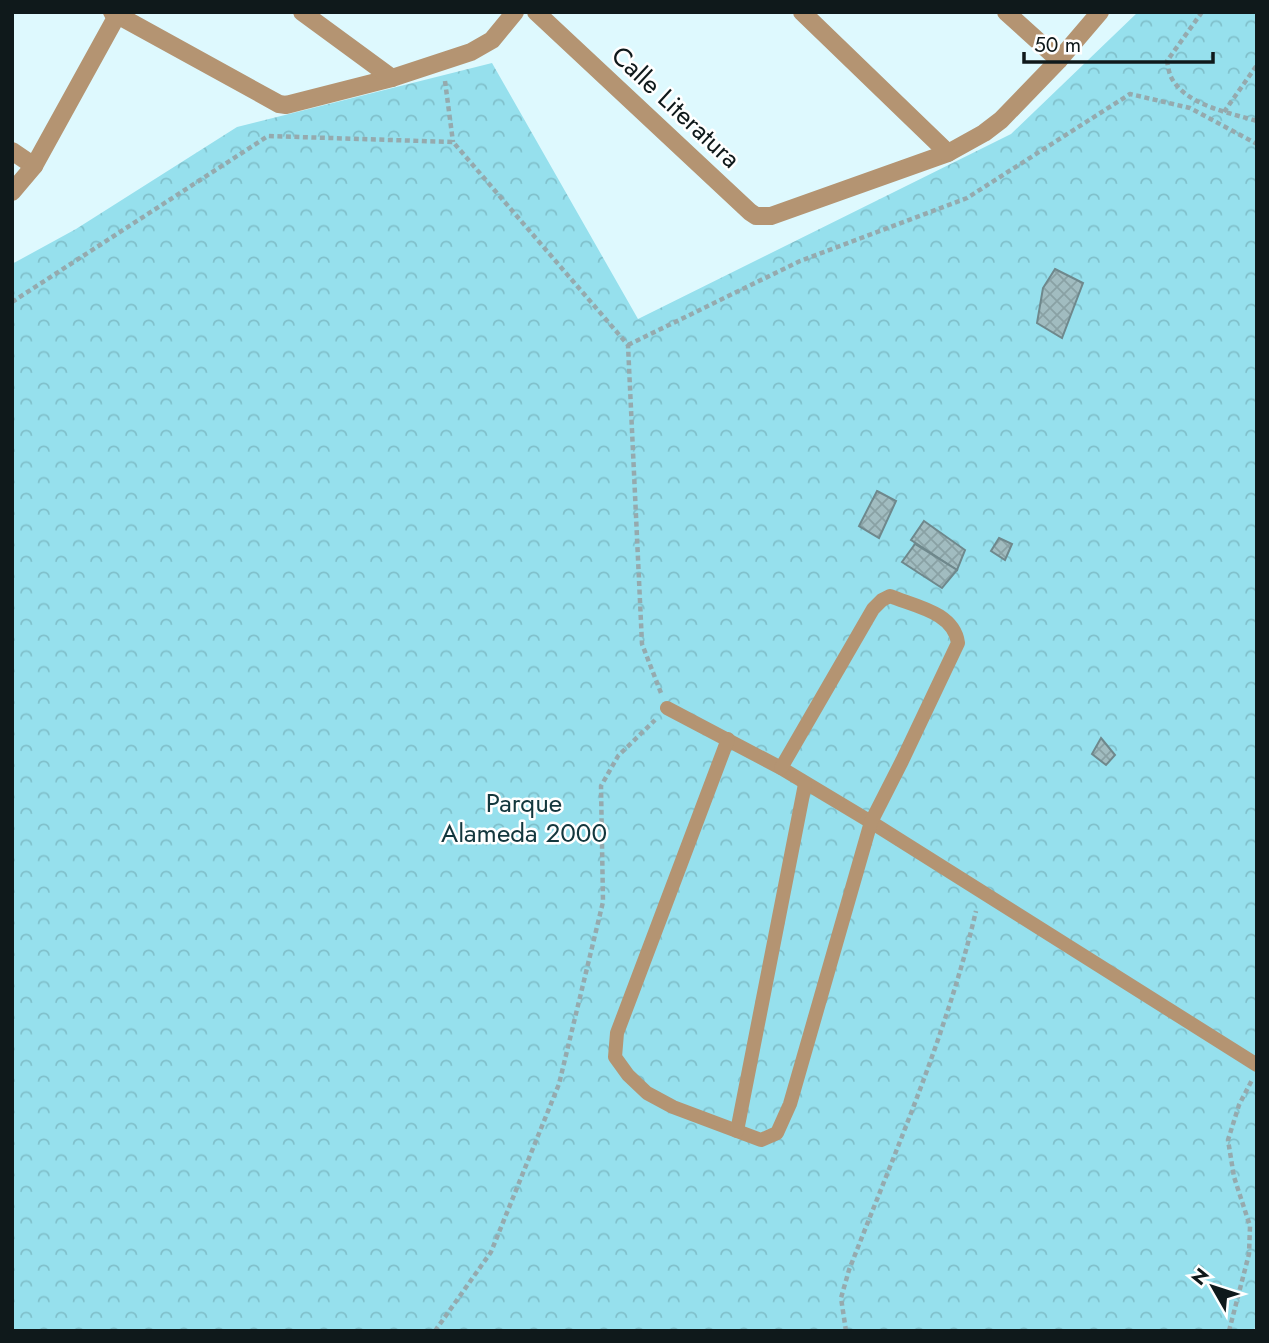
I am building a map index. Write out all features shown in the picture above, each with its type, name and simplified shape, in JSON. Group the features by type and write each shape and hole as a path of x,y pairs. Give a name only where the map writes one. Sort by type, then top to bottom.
{"street":[{"path":"302,12 393,78"},
{"path":"12,192 34,166 116,13 279,104 294,104 393,78 484,47 515,12"},
{"name":"Calle Literatura","path":"536,12 756,216 771,216 948,152"},
{"path":"802,12 948,152 984,133 1001,120 1059,60 1100,12"},
{"path":"1006,12 1059,60"},
{"path":"12,151 34,166"}],"lane":[{"path":"728,739 617,1033 615,1057 628,1075 647,1093 673,1107 761,1140 776,1133 790,1104 871,821 958,643 957,631 944,617 890,596 882,600 873,609 781,768"},
{"path":"667,708 781,768 871,821 1257,1065"},
{"path":"737,1131 805,784"}],"path":[{"path":"1202,12 1167,61 1170,77 1182,91 1209,107 1257,121"},
{"path":"435,1331 491,1252 559,1084 603,902 601,786 618,757 667,708 642,644 628,345 453,142 440,62"},
{"path":"1224,112 1257,65"},
{"path":"628,345 800,261 967,198 1130,94 1190,108 1257,144"},
{"path":"12,302 268,136 453,142"},
{"path":"846,1331 841,1298 849,1270 931,1058 965,956 980,891"},
{"path":"1229,1331 1249,1254 1250,1226 1234,1177 1228,1140 1239,1105 1257,1070"}],"green space":[{"name":"Parque Alameda 2000","path":"1138,12 1257,12 1257,1319 1254,1331 12,1331 12,264 76,229 237,127 492,63 638,319 1011,134"}],"building":[{"path":"1055,269 1083,283 1062,338 1037,323 1043,288"},
{"path":"877,491 896,501 879,538 859,526"},
{"path":"924,521 965,550 957,570 911,540"},
{"path":"999,538 1012,544 1005,560 991,551"},
{"path":"915,544 957,570 942,588 902,562"},
{"path":"1101,738 1115,755 1106,765 1092,754"}]}
